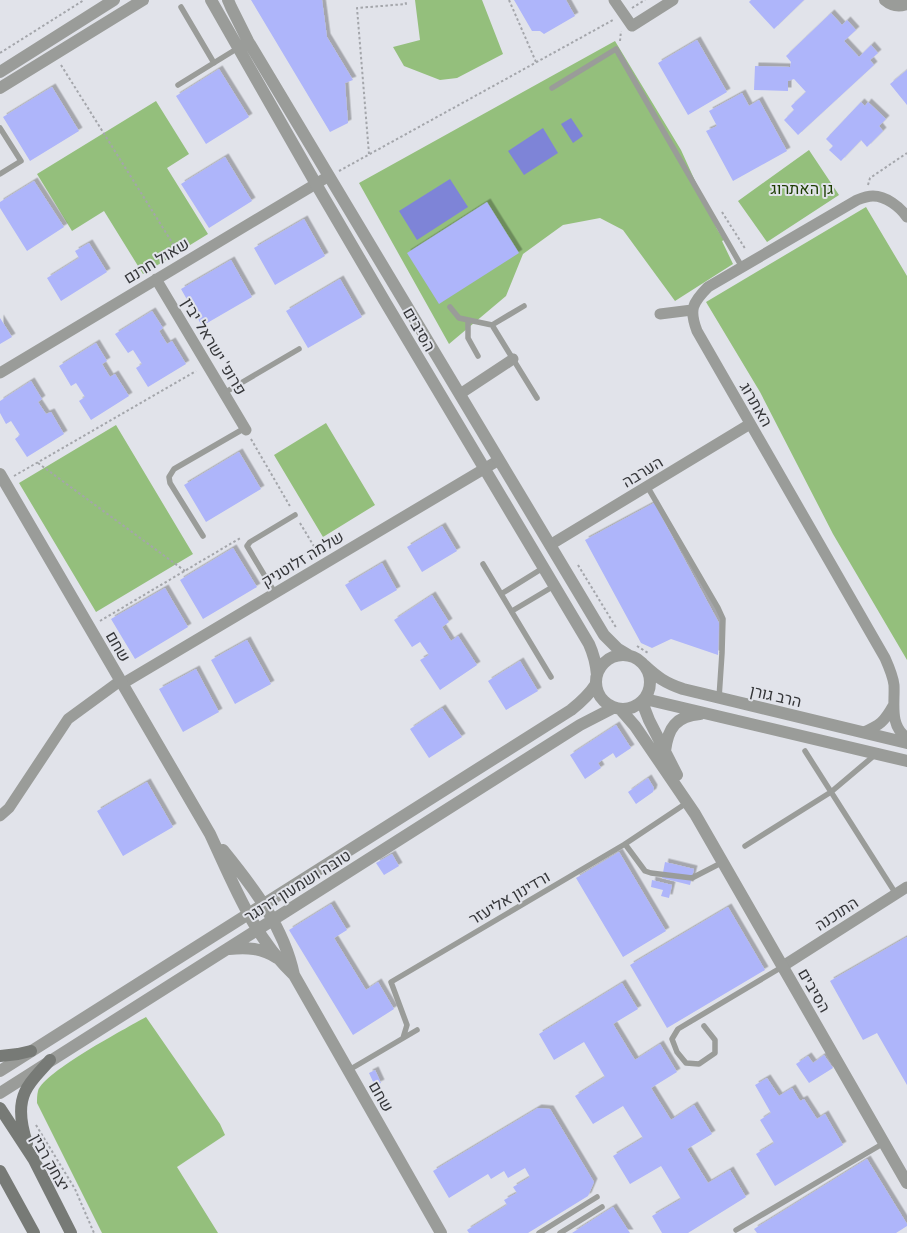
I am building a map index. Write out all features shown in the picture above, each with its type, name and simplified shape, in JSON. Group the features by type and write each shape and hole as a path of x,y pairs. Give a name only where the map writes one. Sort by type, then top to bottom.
{"main road":[{"path":"0,1056 31,1052"},
{"path":"34,1160 22,1125 22,1099 25,1090 50,1060"},
{"name":"יצחק רבין","path":"0,1108 34,1160 70,1233"},
{"path":"0,1171 34,1233"}],"street":[{"path":"0,72 114,0"},
{"path":"0,88 143,0"},
{"name":"הסיבים","path":"210,0 316,184 594,655 596,680"},
{"name":"הסיבים","path":"228,0 248,41 604,635 618,649 628,655"},
{"path":"614,0 632,26 673,0"},
{"path":"886,0 890,4 905,8"},
{"name":"שאול חרנם","path":"0,373 329,176"},
{"path":"660,314 692,310 695,302 708,287 857,200 874,196 883,198 896,205 907,218"},
{"name":"פרופ' ישראל יבין","path":"156,279 246,429"},
{"name":"האתרוג","path":"692,310 697,331 885,658 893,683 893,713 896,723 907,738"},
{"path":"460,394 513,359"},
{"name":"הערבה","path":"550,545 750,424"},
{"name":"שלמה זלוטניק","path":"0,816 9,808 68,719 121,682 500,460"},
{"name":"שחם","path":"2,478 210,834 258,930 279,960 294,975 441,1233"},
{"path":"620,655 628,655 650,661 649,672 651,681 644,700 629,709 617,709 606,704 597,692 596,680 600,668 605,662 612,657 620,655"},
{"name":"הרב גורן","path":"650,661 657,677 682,689 907,743"},
{"name":"טובה ושמעון דרנגר","path":"0,1071 571,710 590,693 596,680"},
{"name":"הסיבים","path":"644,700 649,720 695,814 906,1179"},
{"name":"הרב גורן","path":"644,700 907,761"},
{"path":"864,732 883,721 894,704"},
{"name":"הסיבים","path":"617,709 636,726 688,801"},
{"name":"טובה ושמעון דרנגר","path":"0,1093 580,725 617,709"},
{"path":"665,751 669,732 680,720 693,714 706,713"},
{"name":"שחם","path":"210,834 246,878 264,905 287,949 294,975"},
{"name":"התוכנה","path":"783,966 907,888"},
{"path":"227,949 249,947 266,952 279,960"}],"lane":[{"path":"181,7 214,63"},
{"path":"178,85 238,48"},
{"path":"552,88 616,49 742,267"},
{"path":"0,128 2,137 21,162 0,174"},
{"path":"450,307 459,318 492,324 524,306"},
{"path":"468,320 468,338 478,356"},
{"path":"492,324 537,398"},
{"path":"224,393 299,349"},
{"path":"203,536 170,483 169,477 174,469 246,429"},
{"path":"647,486 723,619 718,698"},
{"path":"275,593 247,546 250,542 296,515"},
{"path":"483,564 551,677"},
{"path":"501,594 543,568"},
{"path":"512,611 554,586"},
{"path":"805,751 896,894"},
{"path":"745,846 831,792 876,754"},
{"name":"ורדינון אליעזר","path":"403,1038 406,1025 390,982 625,844 688,801"},
{"path":"625,844 645,871 651,873 692,878 723,862"},
{"path":"704,1026 714,1040 715,1053 699,1064 686,1063 677,1052 672,1039 678,1029 783,966"},
{"path":"349,1070 417,1030"},
{"path":"736,1230 884,1143"},
{"path":"539,1233 597,1197"},
{"path":"560,1233 602,1207"}],"path":[{"path":"0,53 84,0"},
{"path":"369,154 356,8 406,4 406,0"},
{"path":"509,0 537,62"},
{"path":"329,176 624,14 645,0"},
{"path":"55,55 184,262"},
{"path":"865,197 870,178 907,152"},
{"path":"2,478 38,463 207,365"},
{"path":"246,429 324,564"},
{"path":"38,463 185,571"},
{"path":"89,628 242,537"},
{"path":"576,563 616,628"},
{"path":"630,642 650,661"},
{"path":"36,1125 75,1189 94,1233"}],"green space":[{"path":"415,0 482,0 503,54 457,78 440,80 404,66 393,47 420,40"},
{"path":"615,41 681,150 717,229 724,240 722,241 733,264 675,301 623,230 600,218 563,225 523,254 506,296 449,344 359,183"},
{"path":"156,101 189,154 167,168 208,234 143,274 104,211 72,231 37,174"},
{"name":"גן האתרוג","path":"809,150 839,195 767,242 738,201"},
{"path":"866,207 907,276 907,660 833,534 760,392 706,302"},
{"path":"326,423 375,505 323,537 274,455"},
{"path":"116,425 193,554 96,612 19,483"},
{"path":"146,1017 220,1124 225,1135 177,1167 218,1233 102,1233 37,1103 38,1091 55,1073 87,1051"}],"water":[{"path":"571,118 583,136 573,143 561,124"},
{"path":"543,128 558,153 524,175 508,151"},
{"path":"450,179 468,207 417,240 399,211"}],"building":[{"path":"251,0 322,0 327,37 353,80 345,83 348,123 330,132"},
{"path":"514,0 566,0 575,16 544,34 540,31 532,31"},
{"path":"751,0 804,0 774,29 749,2"},
{"path":"831,13 842,25 847,20 856,30 844,41 859,57 871,45 878,53 870,60 874,65 798,135 784,120 794,110 791,106 806,92 794,79 788,81 788,91 754,90 755,66 790,67 791,62 786,56"},
{"path":"697,40 727,92 688,115 658,63"},
{"path":"219,69 249,117 206,144 176,96"},
{"path":"907,70 907,105 890,84"},
{"path":"52,87 79,131 30,161 3,117"},
{"path":"742,93 749,106 759,100 787,151 733,181 706,131 717,126 709,111"},
{"path":"861,102 865,106 868,102 886,119 879,126 883,131 867,147 861,140 841,161 829,150 833,146 826,139"},
{"path":"225,157 252,201 209,228 181,184"},
{"path":"34,181 64,227 27,251 0,208 0,202"},
{"path":"487,202 519,253 439,304 407,253"},
{"path":"304,219 325,256 275,285 254,248"},
{"path":"89,243 107,272 61,301 47,278 79,258 75,251"},
{"path":"231,260 252,297 202,326 181,289"},
{"path":"340,279 362,317 308,348 286,311"},
{"path":"152,311 163,328 159,331 167,344 172,341 186,364 148,387 136,368 142,364 133,350 128,353 115,334"},
{"path":"0,318 12,337 0,344"},
{"path":"96,343 107,361 102,364 110,377 115,374 129,396 91,420 79,401 85,397 76,383 71,386 59,366"},
{"path":"31,381 42,399 38,402 46,414 51,412 64,434 27,457 15,439 20,435 11,421 6,424 0,413 0,401"},
{"path":"239,452 261,489 206,522 184,485"},
{"path":"654,503 719,623 718,655 671,639 652,648 641,643 585,540"},
{"path":"442,526 457,551 422,572 407,547"},
{"path":"233,548 257,587 203,619 180,580"},
{"path":"382,563 397,590 361,611 345,585"},
{"path":"165,588 188,627 135,659 111,619"},
{"path":"432,595 449,622 442,627 451,641 458,636 477,665 440,690 420,660 429,655 420,642 412,647 394,620"},
{"path":"247,640 271,684 235,704 211,660"},
{"path":"520,661 538,691 506,710 488,681"},
{"path":"196,669 219,712 183,732 159,689"},
{"path":"442,708 462,737 429,758 410,729"},
{"path":"616,725 631,748 616,758 613,753 598,763 601,768 585,779 570,755"},
{"path":"648,778 654,788 653,792 636,804 628,792"},
{"path":"147,782 173,827 123,856 97,811"},
{"path":"619,852 666,931 623,957 576,878"},
{"path":"392,854 399,866 384,875 376,863"},
{"path":"665,862 694,869 690,885 662,878"},
{"path":"652,880 672,885 669,898 661,896 663,890 651,887"},
{"path":"331,904 347,930 334,938 366,990 378,982 394,1009 353,1035 289,930"},
{"path":"728,907 765,970 667,1028 630,965"},
{"path":"907,937 907,1085 877,1033 863,1040 830,981"},
{"path":"622,983 638,1009 613,1024 635,1060 660,1044 677,1072 651,1088 671,1120 694,1105 712,1134 687,1149 708,1183 730,1170 746,1197 688,1233 662,1233 652,1216 681,1199 661,1166 630,1184 613,1156 643,1138 623,1106 593,1124 575,1096 605,1077 584,1042 554,1060 539,1034"},
{"path":"824,1055 833,1068 809,1083 796,1064 808,1056 813,1063"},
{"path":"375,1070 381,1083 375,1086 369,1073"},
{"path":"767,1078 779,1096 792,1088 800,1101 804,1099 817,1119 825,1114 843,1145 775,1186 756,1154 774,1143 760,1120 771,1113 755,1085"},
{"path":"538,1108 550,1109 594,1182 588,1196 528,1233 469,1233 467,1230 507,1205 504,1200 517,1193 513,1187 530,1177 525,1168 508,1178 504,1171 491,1179 488,1174 449,1198 433,1171"},
{"path":"867,1159 907,1224 907,1226 896,1233 757,1233 754,1229"},
{"path":"613,1207 630,1233 572,1233"}]}
